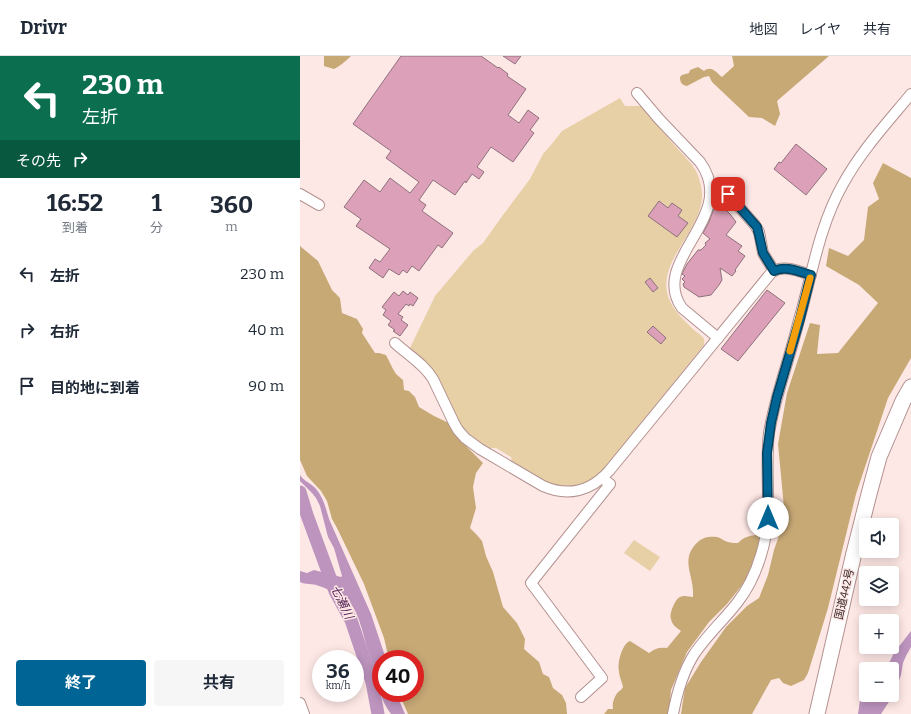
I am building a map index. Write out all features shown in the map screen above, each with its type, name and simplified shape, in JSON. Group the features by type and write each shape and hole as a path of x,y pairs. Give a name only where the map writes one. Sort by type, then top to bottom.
{"highway":[{"name":"国道442号","path":"817,714 871,486 887,437 911,387"}],"street":[{"path":"638,93 665,125 700,162 707,176 710,189 708,208 677,268 674,277 674,287 678,302 682,308 718,338"},
{"path":"673,714 678,690 690,662 743,594 756,569 761,555 767,526 767,453 771,423 825,223 841,186 859,159 911,94"},
{"path":"719,184 757,227 763,253 774,271"},
{"path":"300,194 319,205"},
{"path":"395,343 429,373 458,430 465,438 480,449 550,490 577,490 589,487 598,482 609,471 767,277 774,271 784,268 811,275"},
{"path":"581,697 602,678 530,583 610,484 602,478"},
{"path":"300,703 304,714"}],"shaded area":[{"path":"324,56 351,56 334,69 324,66"},
{"path":"732,56 829,56 777,101 780,114 775,126 762,118 749,117 712,82 709,76 687,86 681,82 680,77 682,75 689,73 690,70 698,67 704,71 711,69 716,71 722,77 734,66"},
{"path":"620,98 625,106 641,106 692,165 699,179 702,201 698,216 671,264 667,275 666,286 669,298 674,308 703,338 704,345 594,480 578,487 550,485 512,464 511,457 496,448 487,448 473,439 465,431 409,350 435,296 473,251 483,243 530,179 543,154 562,131"},
{"path":"883,163 911,178 911,358 888,398 856,494 828,608 808,673 804,680 791,686 783,683 779,678 771,680 752,714 681,714 685,688 701,662 726,627 747,606 759,598 768,575 774,550 785,518 778,444 787,393 810,323 820,325 817,354 838,353 878,303 859,285 826,266 829,248 848,256 864,240 868,207 879,199 873,183"},
{"path":"300,246 318,261 332,290 340,298 342,313 357,319 363,329 362,333 375,353 386,355 396,374 403,380 404,390 409,391 415,397 419,407 451,424 461,434 467,447 483,463 476,473 473,487 476,508 470,528 482,541 503,607 517,623 525,639 524,649 539,662 543,674 549,677 553,688 562,695 566,703 567,714 408,714 403,702 424,702 424,650 387,650 384,638 364,584 332,519 327,501 321,491 307,476 300,460"},
{"path":"300,475 316,489 321,497 329,519 371,614 383,650 372,650 372,662 359,620 348,600 323,587 300,582 300,571 307,573 314,570 342,576 334,548 328,537 320,506 312,493 300,481"},
{"path":"756,535 761,539 756,558 746,580 727,604 709,622 687,652 671,690 669,714 604,714 608,709 613,709 614,698 623,687 619,675 619,663 622,650 627,643 630,641 649,653 658,648 667,648 681,631 672,623 671,614 674,604 678,598 683,596 693,597 688,561 689,554 693,548 701,540 707,537 717,537 728,542 738,543 746,537"},
{"path":"634,540 660,557 650,571 624,553"},
{"path":"911,631 911,647 903,663 899,680 899,662 890,662 894,654 899,654 899,647"},
{"path":"400,702 405,714 391,714 384,703"},
{"path":"860,702 889,702 881,714 858,714"}],"building":[{"path":"401,56 481,56 498,68 499,67 508,74 507,76 526,89 508,115 519,123 528,110 539,118 530,130 534,133 513,162 491,147 477,167 484,172 479,179 472,174 455,195 433,180 419,200 426,205 422,211 453,233 442,248 438,245 419,271 412,266 407,273 403,270 399,275 389,269 383,278 369,268 375,259 380,262 390,249 356,226 361,219 344,207 364,180 380,192 390,178 410,193 419,182 386,158 391,151 353,124"},
{"path":"503,56 521,56 515,64"},
{"path":"796,144 827,169 806,195 774,169 779,162 781,163"},
{"path":"659,201 668,208 672,203 682,210 678,216 688,223 677,237 648,216"},
{"path":"719,203 736,222 726,235 742,246 738,251 745,256 732,276 720,268 722,280 719,285 711,295 699,297 684,287 683,284 685,282 682,279 685,276 682,274 687,264 698,250 701,250 706,245 705,243 710,239 703,233 713,211"},
{"path":"650,278 658,288 653,292 645,282"},
{"path":"767,290 785,303 738,361 721,349"},
{"path":"403,291 408,295 410,292 418,298 413,306 406,304 398,314 403,317 401,320 408,325 400,336 388,325 391,321 383,315 386,310 382,307 394,292 399,296"},
{"path":"653,326 666,338 661,344 647,332"}],"waterway":[{"name":"七瀬川","path":"300,492 335,591 351,620 372,682 378,714"}],"slow traffic":[{"path":"790,351 810,278"}],"route":[{"path":"728,194 757,227 764,256 774,271 776,269 784,268 811,275 771,423 767,453 768,518"}]}
